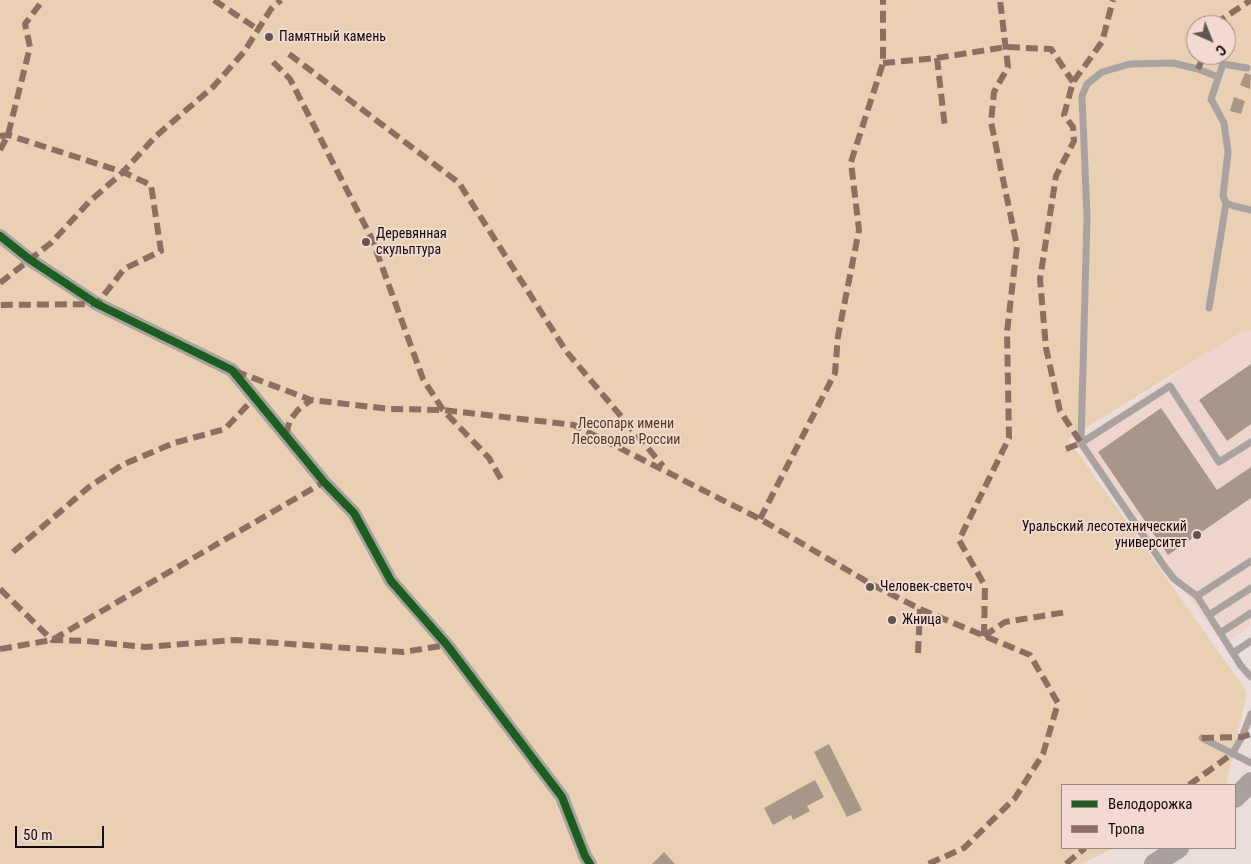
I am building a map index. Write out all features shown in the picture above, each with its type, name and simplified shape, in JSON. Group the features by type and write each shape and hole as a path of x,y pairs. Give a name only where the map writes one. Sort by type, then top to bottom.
{"main road":[{"path":"1236,797 1251,782"},
{"path":"1154,864 1177,849"}],"street":[{"path":"0,236 29,259 97,304 232,370 324,482 354,513 391,580 447,645 562,797 585,856 590,864"}],"lane":[{"path":"1218,77 1198,69 1173,63 1130,64 1102,72 1087,84 1082,96 1087,217 1081,443 1174,578 1197,596 1233,653 1251,677"},
{"path":"1208,308 1226,203 1223,196 1228,152 1224,123 1211,99 1223,64 1247,68"},
{"path":"1226,203 1251,210"},
{"path":"1081,443 1170,386 1219,462 1251,442"},
{"path":"1197,596 1251,561"},
{"path":"1209,614 1251,588"},
{"path":"1220,633 1251,613"},
{"path":"1233,653 1251,641"},
{"path":"1232,754 1242,737 1251,714"},
{"path":"1202,738 1251,764"}],"shaded area":[{"name":"Уральский лесотехнический университет","path":"1251,323 1251,626 1223,644 1075,443"}],"green space":[{"name":"Лесопарк имени Лесоводов России","path":"0,0 1251,0 1251,331 1242,331 1068,439 1247,692 1226,784 1061,784 1061,849 1112,849 1081,864 0,864"}],"building":[{"path":"1245,73 1251,75 1250,89 1240,85"},
{"path":"1234,97 1245,101 1241,114 1230,111"},
{"path":"1251,364 1251,424 1227,441 1199,400"},
{"path":"1161,408 1217,490 1251,467 1251,498 1168,555 1098,452"},
{"path":"829,744 862,810 847,817 814,752"},
{"path":"815,780 824,797 807,806 810,811 793,820 791,815 773,825 764,808"},
{"path":"664,852 675,864 652,864"}],"marked path":[{"path":"0,150 8,135 30,47 25,24 43,0"},
{"path":"214,0 259,30"},
{"path":"0,283 51,243 89,202 123,172 155,137 213,87 244,52 271,9 281,0"},
{"path":"760,519 835,373 838,336 859,230 851,162 883,63 883,0"},
{"path":"984,636 985,586 959,540 1009,438 1007,332 1017,246 991,122 994,92 1008,67 1000,0"},
{"path":"1066,449 1081,443 1060,411 1046,348 1040,279 1056,176 1074,141 1073,127 1064,115 1073,82 1102,42 1113,0"},
{"path":"1228,15 1251,0"},
{"path":"883,63 937,58 1006,47 1051,49 1073,82"},
{"path":"289,54 459,183 566,351 663,466"},
{"path":"937,58 945,128"},
{"path":"273,62 290,79 372,239 423,379 443,410 489,458 501,479"},
{"path":"1198,69 1200,65"},
{"path":"0,136 8,135 123,172 151,185 161,251 124,269 97,304 0,305"},
{"path":"235,371 311,400 390,409 443,410 574,425 760,519 871,584 920,609 1030,655 1058,703 1043,754 1015,798 964,848 928,864"},
{"path":"13,552 89,487 122,465 174,443 225,429 255,397"},
{"path":"286,434 290,420 298,410 311,400"},
{"path":"0,649 52,640 324,482"},
{"path":"0,589 52,640 86,641 145,647 235,640 403,652 447,645"},
{"path":"918,653 920,609"},
{"path":"984,636 1005,622 1067,612"},
{"path":"1202,738 1242,737 1251,734"},
{"path":"1190,784 1232,754"},
{"path":"1066,864 1084,849"}],"cycle path":[{"path":"0,236 29,259 97,304 232,370 324,482 354,513 391,581 447,645 562,797 585,856 590,864"}],"place":[{"name":"Памятный камень","path":"269,37"},
{"name":"Деревянная скульптура","path":"366,242"},
{"name":"Уральский лесотехнический университет","path":"1197,535"},
{"name":"Человек-светоч","path":"870,587"},
{"name":"Жница","path":"892,620"}]}
